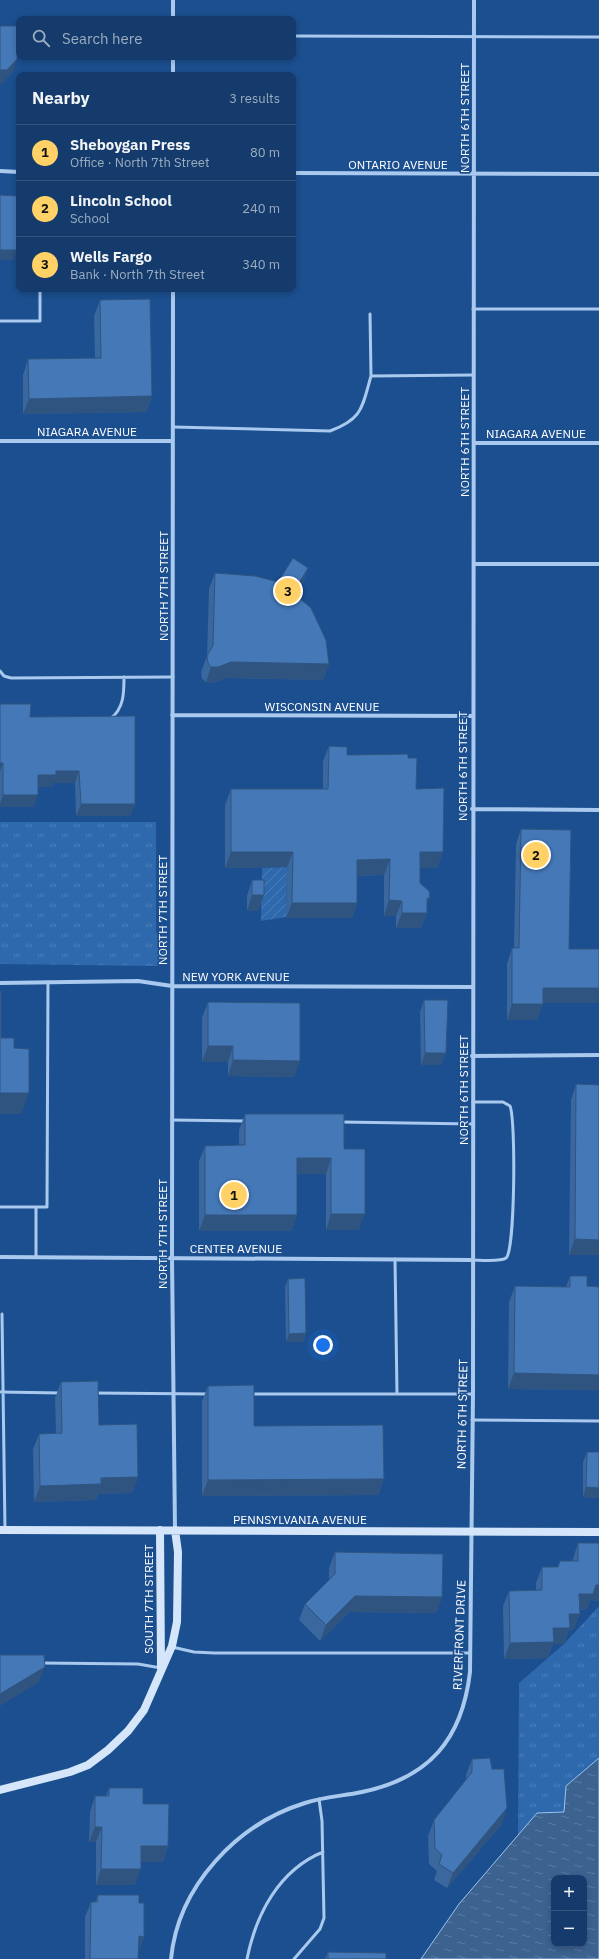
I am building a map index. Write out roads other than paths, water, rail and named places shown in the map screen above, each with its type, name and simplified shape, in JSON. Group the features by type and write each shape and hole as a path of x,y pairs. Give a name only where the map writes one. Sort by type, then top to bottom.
{"street":[{"path":"173,0 174,16"},
{"name":"NORTH 6TH STREET","path":"471,1531 473,1394 472,716 474,564 474,0"},
{"path":"173,60 173,72"},
{"path":"0,172 16,172"},
{"name":"ONTARIO AVENUE","path":"296,173 599,174"},
{"name":"NORTH 7TH STREET","path":"173,292 172,1258 175,1530"},
{"name":"NIAGARA AVENUE","path":"0,441 173,441"},
{"name":"NIAGARA AVENUE","path":"474,444 599,443"},
{"path":"474,564 599,564"},
{"name":"WISCONSIN AVENUE","path":"172,715 472,716"},
{"path":"472,809 599,810"},
{"name":"NEW YORK AVENUE","path":"0,983 138,981 172,986 472,987"},
{"path":"472,1056 599,1055"},
{"name":"CENTER AVENUE","path":"0,1257 472,1260"},
{"name":"PENNSYLVANIA AVENUE","path":"3,1530 599,1532"},
{"name":"SOUTH 7TH STREET","path":"160,1530 161,1668"},
{"name":"SOUTH 7TH STREET","path":"0,1790 70,1772 88,1765 108,1750 128,1731 144,1710 171,1647 177,1622 178,1552 175,1530"},
{"name":"RIVERFRONT DRIVE","path":"171,1959 172,1946 179,1921 190,1897 204,1875 220,1855 239,1838 260,1822 283,1811 319,1799 361,1792 398,1782 413,1774 430,1761 447,1740 464,1705 470,1672 471,1531"}],"lane":[{"path":"296,36 599,37"},
{"path":"0,321 40,321 40,292"},
{"path":"473,309 599,309"},
{"path":"173,427 330,431 347,425 361,410 371,376 370,314"},
{"path":"371,376 474,375"},
{"path":"0,671 4,676 11,678 173,677"},
{"path":"109,719 114,716 121,706 124,694 124,677"},
{"path":"0,1207 47,1207 48,982"},
{"path":"472,1260 502,1260 508,1255 511,1239 514,1151 514,1127 510,1106 507,1103 500,1102 473,1102"},
{"path":"172,1120 249,1122"},
{"path":"334,1122 473,1124"},
{"path":"36,1207 36,1257"},
{"path":"395,1259 397,1394"},
{"path":"2,1314 1,1392 3,1530"},
{"path":"1,1392 68,1393"},
{"path":"92,1393 210,1394"},
{"path":"242,1394 473,1394"},
{"path":"472,1420 599,1420"},
{"path":"171,1647 194,1652 214,1653 470,1653"},
{"path":"37,1663 138,1664 161,1668"},
{"path":"294,1959 320,1929 324,1918 322,1816 319,1799"},
{"path":"247,1959 260,1919 274,1891 298,1866 323,1852"}],"water":[{"path":"599,1758 599,1959 421,1959 459,1904 537,1813 564,1812 566,1786"}],"place":[{"name":"Wells Fargo","path":"288,591"},
{"name":"Lincoln School","path":"536,855"},
{"name":"Sheboygan Press","path":"234,1195"}]}
